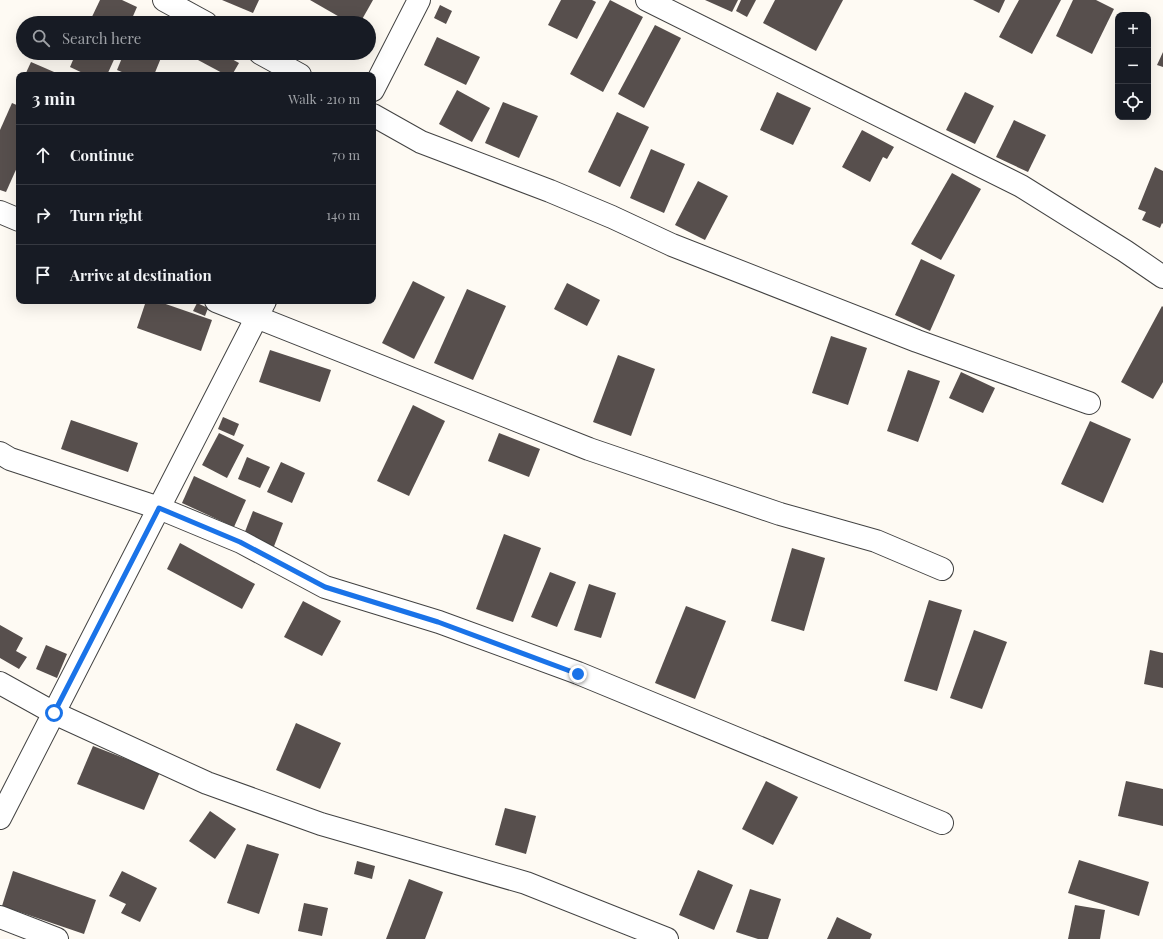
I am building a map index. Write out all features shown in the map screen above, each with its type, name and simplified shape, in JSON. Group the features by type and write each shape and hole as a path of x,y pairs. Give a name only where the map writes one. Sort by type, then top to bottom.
{"street":[{"path":"164,0 193,16"},
{"path":"376,84 419,0"},
{"path":"647,0 1021,186 1126,251 1163,277"},
{"path":"273,60 295,72"},
{"path":"376,117 421,142 550,191 672,245 917,340 1089,403"},
{"path":"0,212 16,219"},
{"path":"233,304 261,309 589,449 780,514 876,541 942,568"},
{"path":"0,818 261,309"},
{"path":"0,453 10,459 159,508 240,542 325,587 438,622 578,674 942,823"},
{"path":"0,683 54,713 207,783 321,824 526,883 667,939"},
{"path":"0,917 57,939"}],"building":[{"path":"100,0 122,0 137,7 133,16 92,16"},
{"path":"222,0 259,0 253,13"},
{"path":"310,0 373,0 364,16 338,16"},
{"path":"561,0 592,0 596,2 577,39 548,25"},
{"path":"610,0 643,17 603,92 570,74"},
{"path":"705,0 738,0 732,12"},
{"path":"741,0 756,0 747,17 736,11"},
{"path":"775,0 843,0 816,51 763,23"},
{"path":"973,0 1005,0 999,13"},
{"path":"1019,0 1061,0 1032,54 999,37"},
{"path":"1073,0 1096,0 1114,9 1092,54 1056,36"},
{"path":"440,5 452,11 446,24 434,18"},
{"path":"655,25 681,38 644,108 618,94"},
{"path":"437,37 480,57 466,85 424,65"},
{"path":"1163,52 1163,67 1157,65"},
{"path":"73,60 114,60 108,72 81,72 70,67"},
{"path":"121,60 160,60 155,72 122,72 117,70"},
{"path":"198,60 234,60 239,63 234,72 220,72"},
{"path":"31,62 54,72 26,72"},
{"path":"457,90 490,108 472,142 439,124"},
{"path":"777,92 811,108 793,145 760,130"},
{"path":"965,92 994,106 975,144 946,130"},
{"path":"503,102 538,116 519,158 485,143"},
{"path":"12,103 16,105 16,170 6,192 0,190 0,130"},
{"path":"617,112 649,127 620,187 588,172"},
{"path":"1014,120 1046,135 1028,172 996,157"},
{"path":"862,130 894,147 887,159 883,157 870,182 842,167"},
{"path":"651,149 685,164 664,213 630,198"},
{"path":"1155,167 1163,171 1163,224 1162,223 1160,228 1142,220 1146,212 1138,209"},
{"path":"952,173 981,189 941,260 911,244"},
{"path":"698,181 728,196 705,240 675,225"},
{"path":"921,259 955,275 930,331 895,315"},
{"path":"413,281 445,297 414,359 382,343"},
{"path":"567,283 600,300 587,326 554,309"},
{"path":"467,289 506,306 473,380 434,363"},
{"path":"145,304 166,304 212,320 201,351 137,328"},
{"path":"196,304 208,308 205,316 193,311"},
{"path":"1162,306 1163,382 1153,399 1121,382"},
{"path":"831,336 867,348 848,405 812,393"},
{"path":"270,350 331,370 320,402 259,382"},
{"path":"618,355 655,369 631,436 593,422"},
{"path":"908,370 940,381 918,442 887,431"},
{"path":"961,372 995,388 983,413 949,398"},
{"path":"413,405 445,421 409,496 377,481"},
{"path":"223,417 239,424 234,436 218,429"},
{"path":"71,420 138,443 128,472 61,449"},
{"path":"1090,421 1131,439 1103,503 1061,484"},
{"path":"219,433 244,445 227,478 202,465"},
{"path":"499,433 540,449 529,477 488,461"},
{"path":"247,457 270,467 260,488 238,479"},
{"path":"281,462 305,473 292,503 267,492"},
{"path":"194,476 246,500 234,527 182,503"},
{"path":"253,511 283,523 271,554 241,542"},
{"path":"504,534 541,548 513,622 476,609"},
{"path":"180,543 255,584 242,609 167,569"},
{"path":"792,548 825,558 804,631 771,621"},
{"path":"550,572 576,582 557,627 531,617"},
{"path":"589,584 616,593 601,638 574,630"},
{"path":"929,600 962,610 937,691 904,681"},
{"path":"303,601 341,621 322,656 284,637"},
{"path":"686,606 726,621 695,699 655,683"},
{"path":"0,625 23,638 16,651 27,657 19,669 0,658"},
{"path":"974,630 1007,642 982,709 950,698"},
{"path":"46,645 67,654 57,678 36,669"},
{"path":"1150,650 1163,653 1163,688 1144,684"},
{"path":"296,723 341,743 320,789 276,770"},
{"path":"93,746 160,772 144,810 77,784"},
{"path":"766,781 798,797 773,845 742,829"},
{"path":"1126,781 1163,789 1163,826 1118,816"},
{"path":"505,808 536,816 526,854 495,845"},
{"path":"210,811 236,829 215,859 189,841"},
{"path":"247,844 279,854 259,914 227,903"},
{"path":"1079,860 1149,882 1139,916 1068,893"},
{"path":"357,861 375,866 372,879 354,874"},
{"path":"698,870 733,885 714,930 679,915"},
{"path":"13,871 96,900 84,934 2,906"},
{"path":"122,871 157,888 140,922 121,913 126,904 109,896"},
{"path":"409,879 443,892 425,939 386,939"},
{"path":"750,889 781,899 768,939 758,939 736,932"},
{"path":"304,903 328,908 322,936 298,931"},
{"path":"1075,905 1105,910 1100,939 1068,939"},
{"path":"837,917 872,934 870,939 827,939"}],"route":[{"path":"54,713 159,508 240,542 325,587 438,622 578,674"}]}
